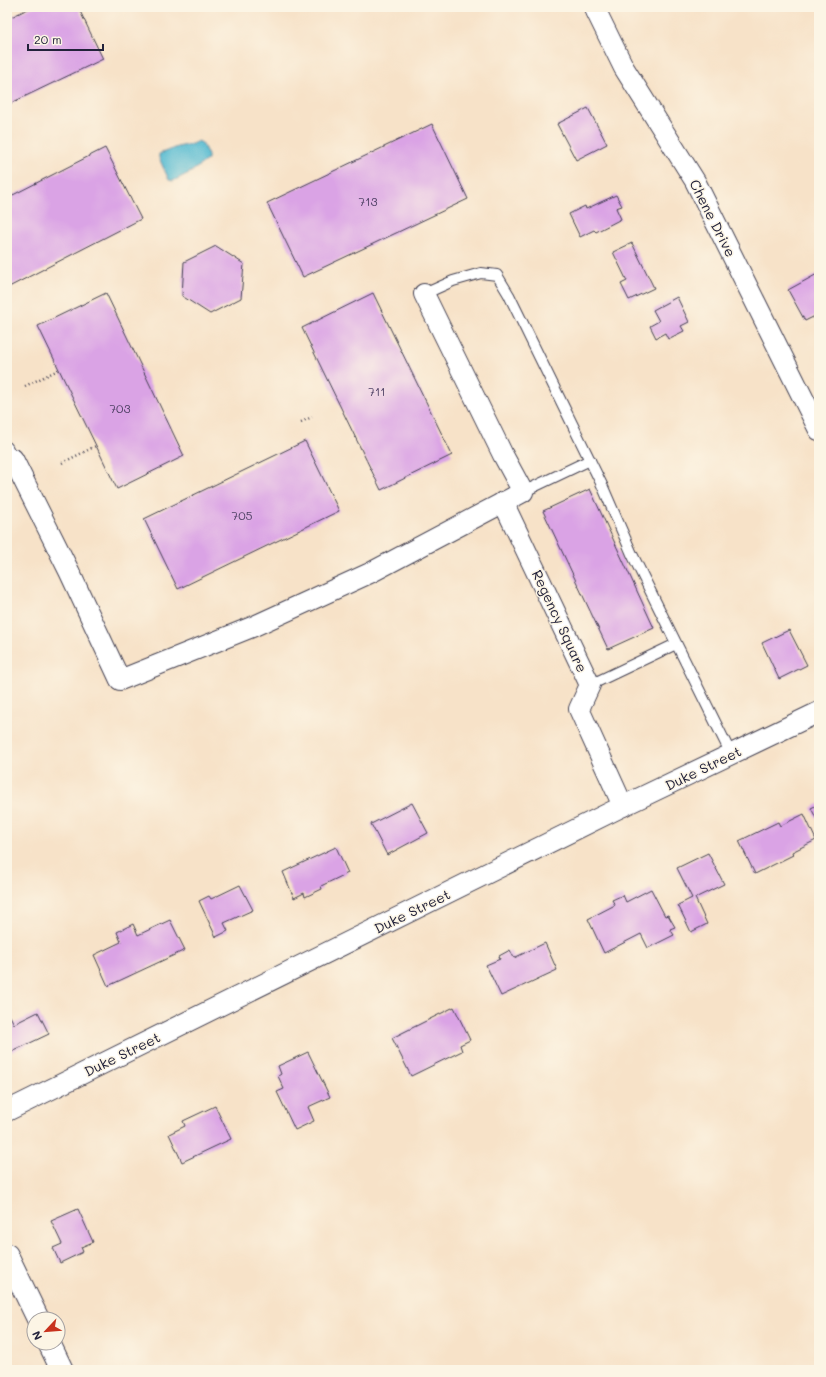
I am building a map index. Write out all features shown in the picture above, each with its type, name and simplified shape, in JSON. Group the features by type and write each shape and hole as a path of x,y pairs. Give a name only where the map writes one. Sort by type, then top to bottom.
{"street":[{"name":"Chene Drive","path":"596,11 624,68 695,181 819,430"},
{"path":"10,453 69,571 120,680 252,627 370,573 523,492 503,455 424,294"},
{"name":"Regency Square","path":"503,502 590,685 579,708 623,806"},
{"name":"Duke Street","path":"7,1111 623,806 819,712"},
{"path":"7,1255 34,1311"},
{"path":"53,1351 62,1370"}],"lane":[{"path":"424,294 453,281 481,273 497,275 509,295 590,460 632,554 731,754"},
{"path":"523,492 590,460"},
{"path":"590,685 676,644"}],"path":[{"path":"25,386 60,369"},
{"path":"301,422 312,417"},
{"path":"62,463 96,446"}],"water":[{"path":"198,141 202,143 208,155 208,159 191,172 173,181 169,180 159,158 159,154"}],"building":[{"path":"32,7 78,7 103,59 7,105 7,19"},
{"path":"588,108 607,144 576,160 557,124"},
{"path":"432,124 468,199 303,277 267,203"},
{"path":"105,148 141,219 7,288 7,198"},
{"path":"616,195 622,206 616,208 621,219 596,232 594,230 580,237 569,214 585,206 586,209"},
{"path":"632,243 654,288 629,300 621,284 627,281 613,252"},
{"path":"216,246 244,264 241,298 210,314 182,296 184,262"},
{"path":"819,273 819,314 805,321 788,290"},
{"path":"106,293 184,456 117,489 38,326"},
{"path":"373,293 452,455 381,490 302,328"},
{"path":"677,297 689,322 681,326 684,331 668,339 665,333 656,338 650,326 659,321 653,310"},
{"path":"305,441 339,511 178,589 144,519"},
{"path":"590,489 654,628 608,649 543,511"},
{"path":"789,630 807,665 779,679 762,643"},
{"path":"412,803 428,833 387,855 371,824"},
{"path":"819,804 819,817 816,818 811,808"},
{"path":"804,814 816,840 792,852 793,855 755,874 739,841 778,822 780,826"},
{"path":"336,847 348,873 321,886 322,889 305,897 304,893 294,898 283,872"},
{"path":"708,853 724,884 695,898 707,924 691,932 678,905 692,898 677,868"},
{"path":"240,885 253,910 224,923 228,931 216,937 199,901 209,896 211,899"},
{"path":"651,889 665,916 668,915 675,927 670,929 674,935 648,948 641,934 604,953 588,919 615,905 612,900 623,895 626,902"},
{"path":"170,920 185,950 108,986 94,955 121,942 117,932 133,924 138,935"},
{"path":"545,943 557,970 501,996 486,965 500,959 499,956 510,950 514,958"},
{"path":"454,1007 470,1040 460,1045 462,1051 411,1076 392,1038"},
{"path":"38,1012 49,1034 7,1054 7,1017 10,1016 14,1024"},
{"path":"308,1052 330,1097 308,1107 314,1121 295,1130 277,1092 284,1089 278,1076 281,1074 278,1066"},
{"path":"215,1106 231,1139 182,1162 169,1134 185,1126 183,1121"},
{"path":"78,1209 93,1242 81,1247 83,1252 60,1263 53,1248 62,1244 51,1221"}]}
